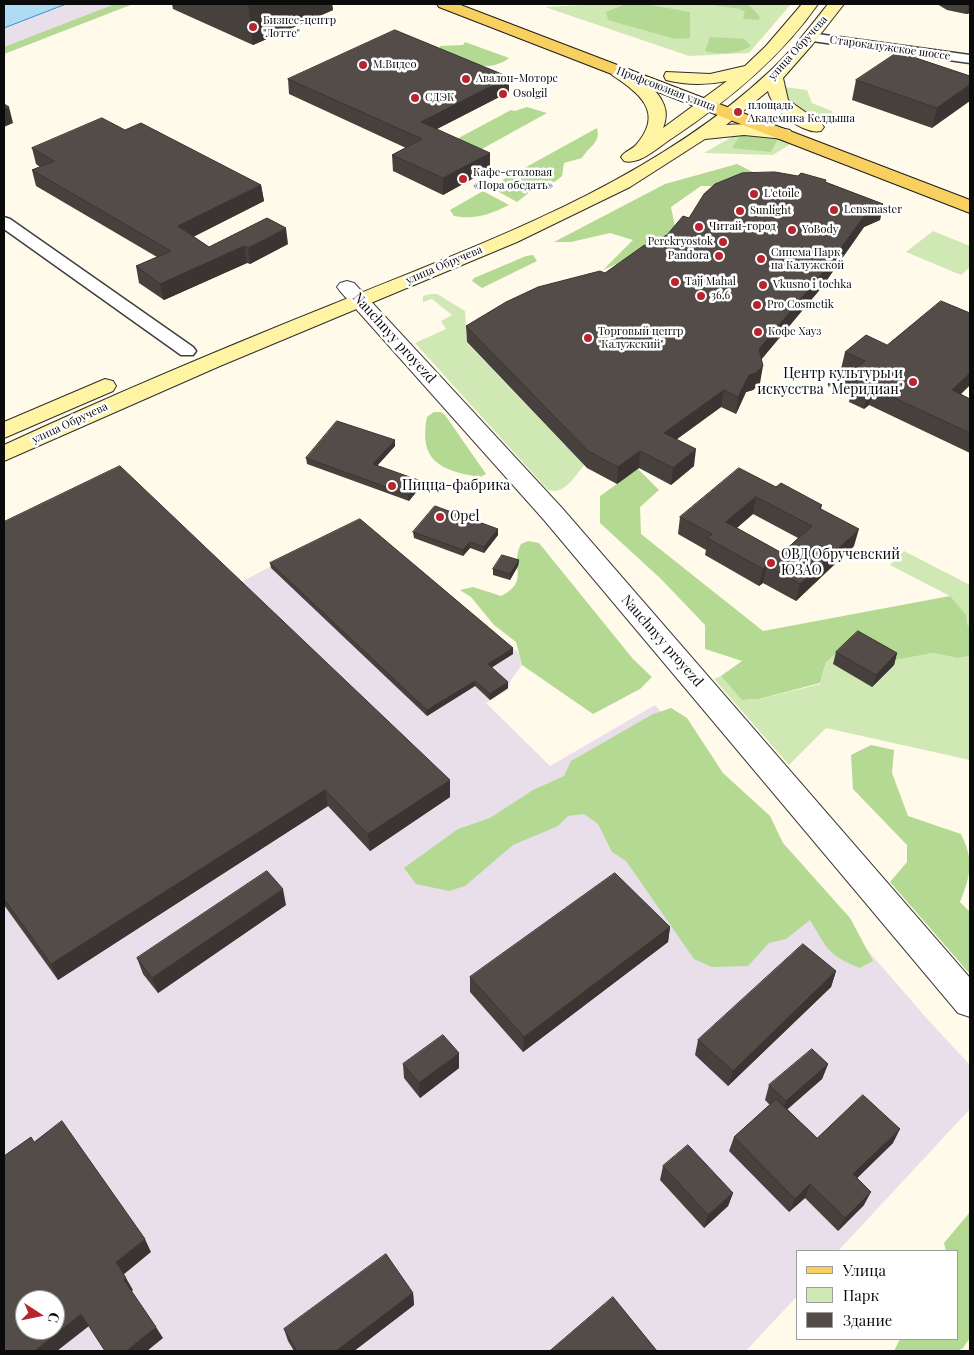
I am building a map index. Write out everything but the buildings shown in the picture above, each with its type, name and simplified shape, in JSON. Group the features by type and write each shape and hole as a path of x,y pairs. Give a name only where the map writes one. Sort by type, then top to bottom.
{"main road":[{"name":"Профсоюзная улица","path":"445,4 618,72 784,134 970,208"},
{"name":"Профсоюзная улица","path":"482,4 723,94"},
{"name":"улица Обручева","path":"4,454 185,372 533,209 613,167 640,151 723,94 754,68 788,32 810,4"},
{"name":"улица Обручева","path":"4,431 187,351 354,293 572,209 696,137 730,114 774,76 810,37 836,4"},
{"path":"672,76 688,79 718,78 754,68"},
{"path":"618,72 648,93 659,114 655,130 640,151"},
{"path":"774,76 774,90 782,106 814,126"},
{"path":"723,94 832,133"},
{"path":"696,137 734,129 757,129 784,134"}],"street":[{"name":"Старокалужское шоссе","path":"810,37 970,59"},
{"path":"4,222 187,351"},
{"name":"Nauchnyy proyezd","path":"354,293 553,514 970,1002"}],"shaded area":[{"path":"4,4 132,4 4,54"},
{"path":"360,519 518,652 522,665 511,680 508,690 486,703 550,766 655,705 929,1021 970,1065 970,1109 839,1250 796,1250 796,1297 746,1351 4,1351 4,542 232,587"}],"green space":[{"path":"115,4 133,4 4,54 4,47"},
{"path":"601,4 791,4 749,53 689,56 545,7"},
{"path":"626,4 645,4 690,12 690,38 675,39 608,20 606,12"},
{"path":"707,4 748,4 760,17 758,20 743,19 745,12 740,9"},
{"path":"710,37 744,39 751,46 741,51 729,53 705,51"},
{"path":"465,42 509,58 491,66 482,66 465,61 439,49 440,46 463,45"},
{"path":"784,87 807,90 812,103 832,111 833,118 827,123 800,111 784,98"},
{"path":"527,107 547,113 480,150 453,141 511,110 515,111"},
{"path":"597,128 598,133 594,144 582,158 564,163 562,176 556,181 531,191 517,202 490,187"},
{"path":"762,133 792,143 773,155 704,153 737,134"},
{"path":"740,136 777,140 771,152 732,148"},
{"path":"737,164 755,173 758,181 724,186 701,186 671,207 675,227 667,235 641,252 603,270 633,240 610,233 571,242 554,242 665,184"},
{"path":"483,191 509,205 483,215 469,217 454,216 450,210"},
{"path":"933,231 970,246 970,267 961,275 906,252"},
{"path":"533,255 537,261 482,288 472,281 474,278 526,256"},
{"path":"437,294 465,311 467,343 584,465 564,488 554,491 548,490 415,343 446,329 441,321 452,315 432,299 423,302 423,296"},
{"path":"434,412 441,412 445,415 486,474 480,477 454,471 444,467 430,454 426,444 425,432 427,417"},
{"path":"638,469 659,490 640,507 641,534 763,631 950,596 966,615 967,625 970,626 970,656 957,658 933,653 896,660 853,640 826,662 820,683 759,699 742,700 721,676 742,661 705,649 705,625 661,579 600,523 600,496"},
{"path":"528,541 539,543 633,659 652,677 640,689 593,714 522,665 516,642 494,625 471,597 460,590 473,587 501,596 510,590 515,585 517,579 518,552 521,544"},
{"path":"904,551 970,585 970,626 967,626 950,596 890,565"},
{"path":"853,640 896,660 933,653 957,658 970,656 970,760 826,728 789,765 714,679 721,676 743,700 760,699 820,684 826,662"},
{"path":"671,708 687,718 723,773 770,816 783,843 850,918 873,961 860,968 841,959 829,950 810,920 786,939 769,943 748,966 712,967 694,959 626,861 612,852 598,824 584,814 568,816 558,826 513,845 465,886 449,891 416,884 404,868 458,829 490,818 533,790 564,776 571,761 653,714"},
{"path":"871,745 894,750 892,773 908,816 961,834 965,843 970,868 967,884 960,902 970,912 970,974 890,882 907,862 907,845 853,789 851,755"},
{"path":"970,1212 970,1338 963,1348 957,1351 894,1351 900,1340 959,1340 959,1250 946,1250 944,1243"}],"water":[{"path":"4,4 66,4 4,28"}],"place":[{"name":"Бизнес-центр \"Лотте\"","path":"253,27"},
{"name":"М.Видео","path":"363,65"},
{"name":"Авалон-Моторс","path":"466,79"},
{"name":"Osolgil","path":"503,94"},
{"name":"СДЭК","path":"415,98"},
{"name":"площадь Академика Келдыша","path":"738,112"},
{"name":"Кафе-столовая «Пора обедать»","path":"463,179"},
{"name":"L'etoile","path":"754,194"},
{"name":"Lensmaster","path":"834,210"},
{"name":"Sunlight","path":"740,211"},
{"name":"Читай-город","path":"699,227"},
{"name":"YoBody","path":"792,230"},
{"name":"Perekryostok","path":"723,242"},
{"name":"Pandora","path":"719,256"},
{"name":"Синема Парк на Калужской","path":"761,259"},
{"name":"Tajj Mahal","path":"675,282"},
{"name":"Vkusno i tochka","path":"763,285"},
{"name":"36.6","path":"701,296"},
{"name":"Pro Cosmetik","path":"757,305"},
{"name":"Кофе Хауз","path":"758,332"},
{"name":"Торговый центр \"Калужский\"","path":"588,338"},
{"name":"Центр культуры и искусства \"Меридиан\"","path":"913,382"},
{"name":"Пицца-фабрика","path":"392,486"},
{"name":"Opel","path":"440,517"},
{"name":"ОВД Обручевский ЮЗАО","path":"771,563"}]}
